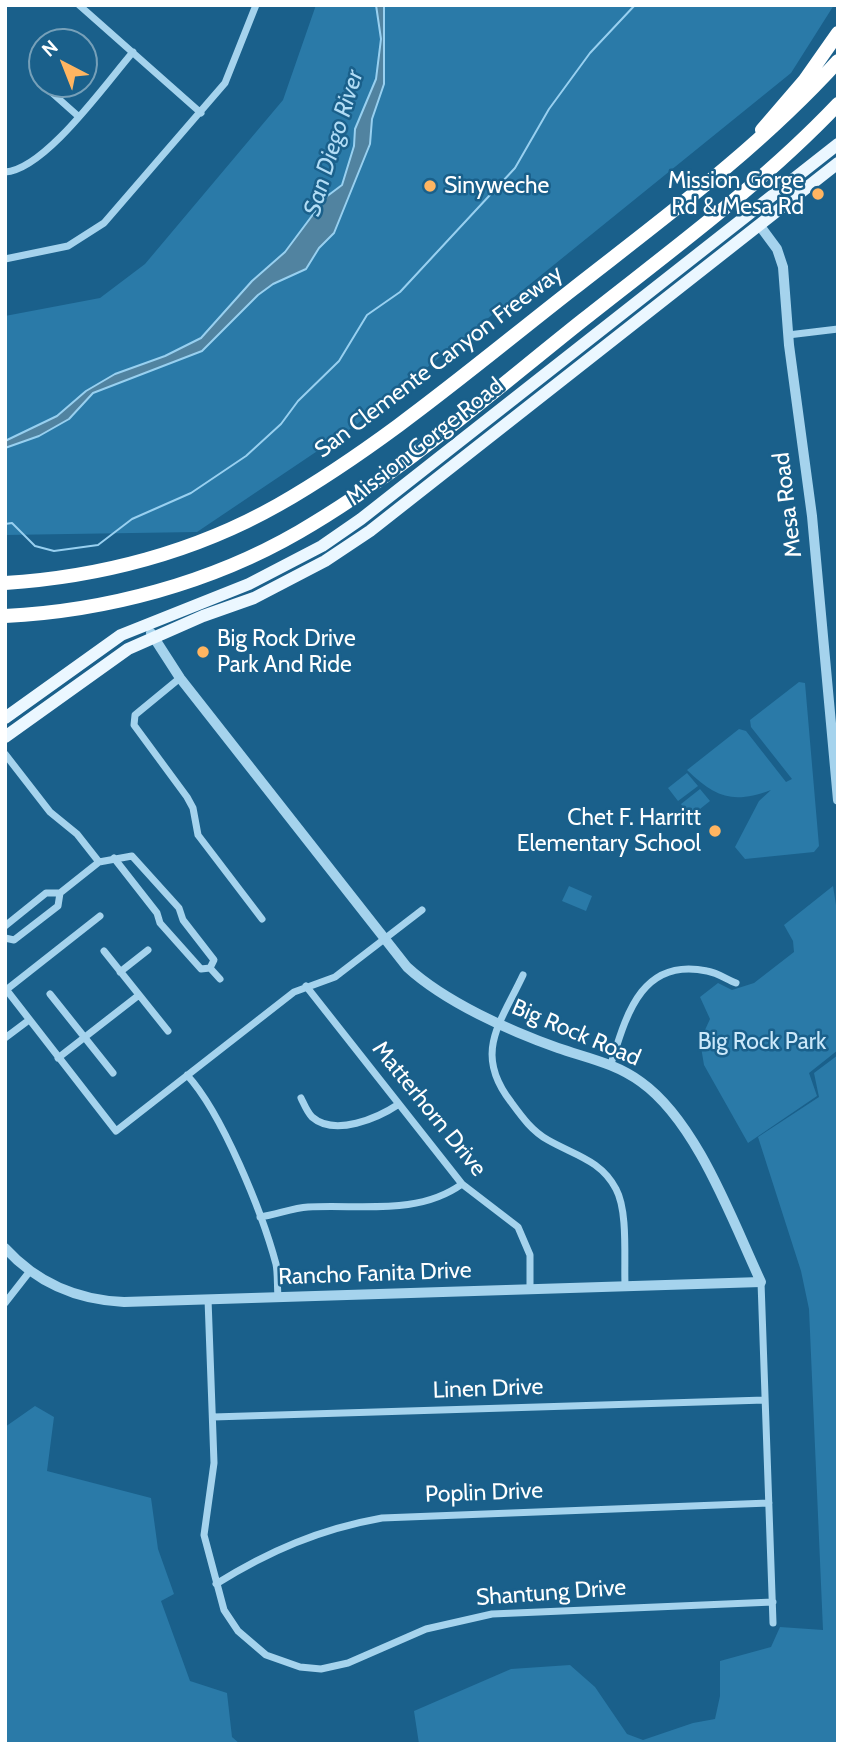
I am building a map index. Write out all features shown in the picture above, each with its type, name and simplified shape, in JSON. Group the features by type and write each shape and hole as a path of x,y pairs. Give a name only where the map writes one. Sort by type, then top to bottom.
{"highway":[{"path":"755,144 766,122 805,80 838,33"},
{"name":"San Clemente Canyon Freeway","path":"5,583 51,579 130,564 227,530 277,506 343,465 682,205 755,144 838,61"},
{"path":"5,616 73,610 164,588 243,560 318,520 402,463 707,221 808,134 838,104"},
{"path":"808,134 838,117"}],"main road":[{"name":"Mission Gorge Road","path":"5,718 91,654 147,624 249,584 322,546 361,519 838,144"},
{"name":"Mission Gorge Road","path":"5,737 99,668 153,637 254,598 325,561 370,531 838,163"},
{"name":"Mesa Road","path":"750,214 760,226"}],"street":[{"path":"79,5 201,113"},
{"path":"5,259 59,249 92,233 201,113 229,77 256,5"},
{"path":"5,172 24,168 40,158 133,52"},
{"path":"56,98 78,116"},
{"name":"Mesa Road","path":"760,226 780,257 812,516 838,800"},
{"path":"788,335 838,330"},
{"name":"Big Rock Road","path":"147,624 180,678 384,940 423,981 556,1047 611,1064 649,1088 682,1124 723,1200 761,1282 773,1623"},
{"path":"180,678 135,715 134,725 138,736 187,797 193,808 198,835 262,919"},
{"path":"5,754 50,812 77,834 99,862"},
{"path":"5,926 46,893 60,893 99,862 132,856 179,908 182,917 214,960 210,968"},
{"path":"117,858 157,913 160,923 169,929 201,969 210,968"},
{"path":"5,938 15,940 58,906 60,893"},
{"path":"100,916 6,989 116,1131 294,992 335,977 422,910"},
{"path":"169,929 177,925 182,917"},
{"path":"120,972 148,950"},
{"path":"104,951 168,1031"},
{"path":"210,968 220,979"},
{"path":"611,1064 631,1006 652,981 667,973 692,969 720,975 736,983"},
{"path":"523,975 501,1022 491,1053 496,1082 530,1128 593,1162 606,1174 618,1193 625,1284"},
{"name":"Matterhorn Drive","path":"306,986 462,1184 482,1202 510,1218 524,1236 530,1255 530,1289"},
{"path":"50,994 113,1073"},
{"path":"58,1058 139,995"},
{"path":"5,1038 29,1020"},
{"path":"187,1075 212,1107 260,1217 276,1266 278,1296"},
{"path":"301,1098 310,1115 319,1122 349,1125 380,1117 399,1104"},
{"path":"260,1217 304,1207 415,1205 445,1196 462,1184"},
{"name":"Rancho Fanita Drive","path":"5,1248 30,1271 66,1291 101,1300 761,1282"},
{"path":"5,1303 30,1271"},
{"name":"Shantung Drive","path":"208,1299 214,1463 204,1535 228,1618 253,1646 284,1663 321,1668 348,1663 426,1629 492,1614 773,1602"},
{"name":"Linen Drive","path":"213,1417 765,1400"},
{"name":"Poplin Drive","path":"216,1584 295,1541 337,1526 382,1518 769,1503"}],"green space":[{"path":"316,5 834,5 791,73 356,425 197,532 5,535 5,316 100,298 145,264 283,100"},
{"path":"799,682 805,683 819,846 814,852 745,859 735,847 759,801 771,790 746,797 726,796 707,787 687,770 739,729 746,731 786,782 792,779 751,727 750,720"},
{"path":"687,773 698,786 678,801 668,788"},
{"path":"700,789 710,801 690,817 681,804"},
{"path":"569,886 592,896 586,911 562,901"},
{"name":"Big Rock Park","path":"833,886 838,918 838,1050 809,1073 817,1096 748,1143 704,1065 700,1041 710,1019 700,997 718,983 732,990 754,983 794,952 793,941 784,925"},
{"path":"838,1055 838,1744 419,1744 414,1711 511,1669 570,1665 595,1687 627,1734 643,1740 693,1723 715,1719 720,1696 720,1661 771,1647 780,1627 823,1630 809,1309 801,1271 758,1137 819,1097 814,1073"},
{"path":"35,1406 54,1417 47,1471 151,1498 158,1549 174,1594 161,1601 190,1681 227,1693 232,1737 240,1744 5,1744 5,1427"}],"shaded area":[{"path":"376,5 384,5 384,84 372,119 370,144 334,233 319,248 306,269 273,284 258,295 202,351 93,393 69,419 39,436 5,448 5,441 57,416 86,391 115,374 165,356 201,338 252,281 285,252 326,197 342,185 354,146 355,129 376,79 381,39"}],"waterway":[{"path":"5,524 12,523 35,546 54,551 98,545 132,519 191,493 246,456 281,424 298,401 339,361 367,315 400,292 515,168 549,109 590,53 635,5"}],"place":[{"name":"Sinyweche","path":"430,186"},
{"name":"Mission Gorge Rd & Mesa Rd","path":"818,194"},
{"name":"Big Rock Drive Park And Ride","path":"203,652"},
{"name":"Chet F. Harritt Elementary School","path":"715,831"}],"water label":[{"name":"San Diego River","path":"334,143"}]}
